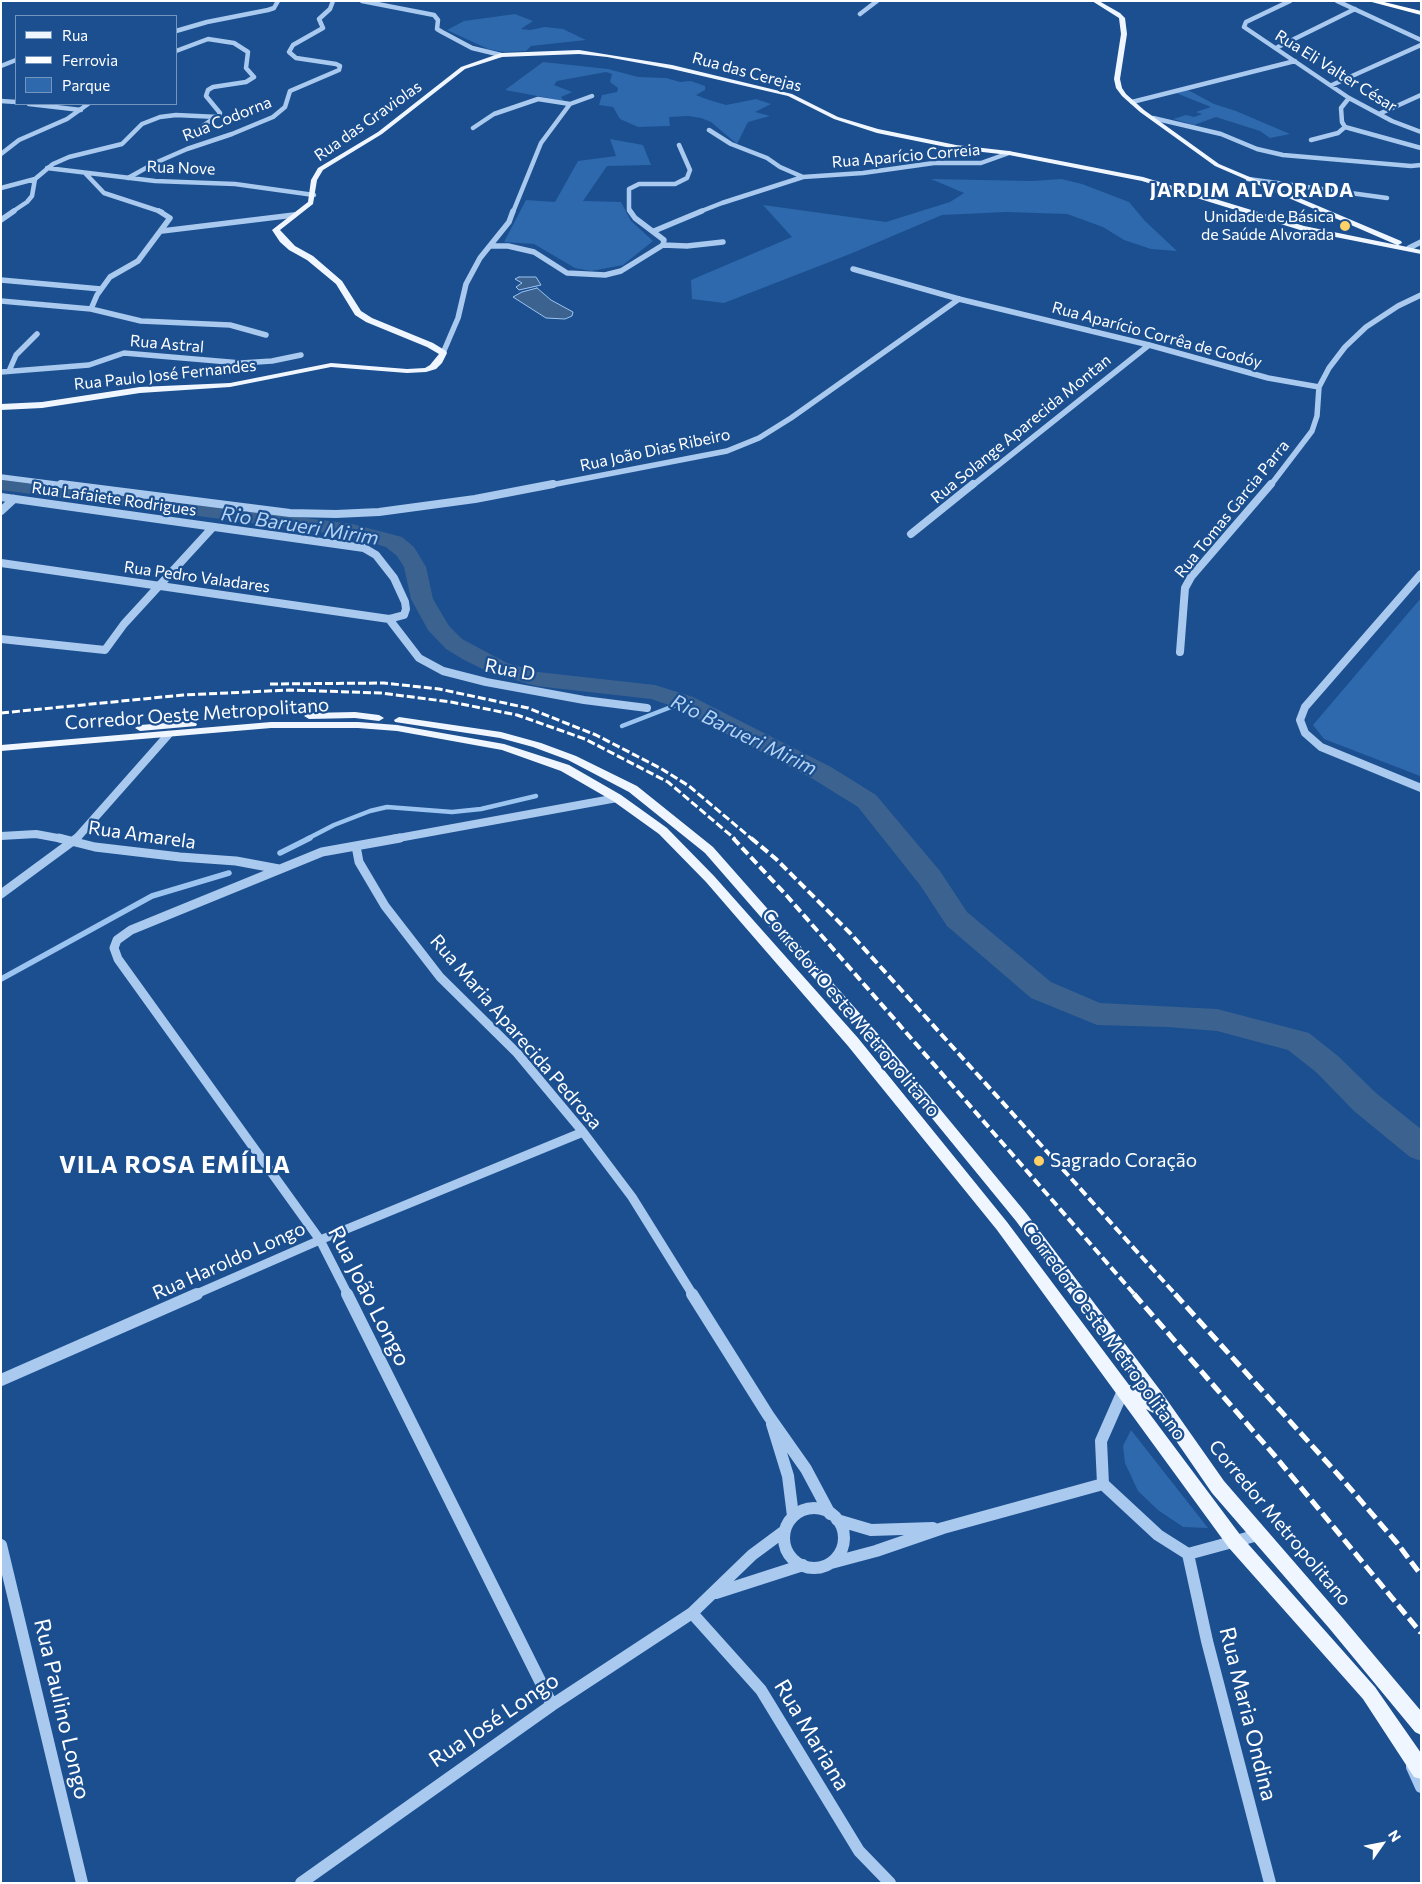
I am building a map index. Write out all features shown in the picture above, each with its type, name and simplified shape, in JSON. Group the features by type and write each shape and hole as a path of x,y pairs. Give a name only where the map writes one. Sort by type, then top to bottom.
{"highway":[{"path":"1371,1 1421,13"},
{"path":"1386,1 1421,7"}],"main road":[{"path":"1095,1 1122,18 1124,34 1117,79 1119,88 1132,102 1198,153 1216,165 1421,252"},
{"name":"Rua das Cerejas","path":"501,55 579,52 635,59 790,95 836,118 877,131 969,149 1009,153 1143,179 1303,228 1374,243 1410,248"},
{"name":"Rua das Graviolas","path":"314,195 314,180 320,169 380,133 464,68 501,55"},
{"path":"314,195 308,206 276,230 279,235 292,248 310,258 339,282 358,313 369,320 430,345 443,353"},
{"name":"Rua Paulo José Fernandes","path":"1,407 42,405 140,390 230,385 331,365 418,371 433,367 438,363 443,353"},
{"name":"Corredor Metropolitano","path":"1,741 182,724 329,715 370,717 456,727 501,735 537,745 572,758 633,789 704,846 873,1036 1021,1217 1171,1419 1218,1487 1335,1622 1421,1726"},
{"name":"Corredor Oeste Metropolitano","path":"1,748 271,726 322,724 397,728 504,748 566,768 617,798 663,831 710,879 853,1042 1002,1226 1235,1542 1369,1693 1400,1736 1421,1770"},
{"path":"617,798 632,799 704,846"},
{"path":"1123,1391 1139,1394 1171,1419"}],"street":[{"path":"178,30 193,25 268,10 274,8 278,1"},
{"name":"Rua Codorna","path":"128,178 178,152 232,134 273,117 282,112 290,92 338,70 340,66 336,64 296,58 289,52 293,45 320,31 322,28 319,19 330,9 333,1"},
{"path":"362,1 434,15 438,20 437,29 442,32 472,48 501,55"},
{"path":"860,14 877,1"},
{"name":"Rua Eli Valter César","path":"1290,1 1244,24 1248,32 1295,60 1349,98 1392,121 1421,132"},
{"path":"1337,1 1421,40"},
{"path":"1276,48 1355,10"},
{"path":"178,50 202,40 214,39 234,43 248,52 246,68 254,76 246,82 213,87 207,92 206,96 220,115 193,133"},
{"path":"1332,85 1421,45"},
{"path":"1,66 15,60"},
{"path":"1132,102 1295,60"},
{"path":"1379,114 1421,95"},
{"path":"472,128 494,114 538,99 570,104 592,96"},
{"path":"1349,98 1341,108 1342,122 1345,127 1421,148"},
{"path":"1,101 15,102"},
{"path":"443,353 458,318 466,284 480,258 508,222 541,143 570,104"},
{"path":"38,105 81,110"},
{"path":"1,154 19,140 58,123 87,105"},
{"path":"1,188 35,179 47,168 69,157 122,144 142,124 160,117 176,115 214,118"},
{"path":"1153,118 1221,134 1257,149 1284,155 1402,166 1421,165"},
{"path":"1311,140 1338,133 1345,127"},
{"path":"708,130 731,144 767,158 803,177"},
{"path":"664,245 664,240 635,218 629,210 629,189 639,184 675,184 687,178 690,170 679,145"},
{"name":"Rua Aparício Correia","path":"803,177 862,173 934,163 981,163 1009,153"},
{"name":"Rua Nove","path":"47,168 128,178 227,183 314,195"},
{"path":"85,174 104,193 168,215 170,218 138,261 110,277 100,289 91,309"},
{"path":"654,231 722,203 803,177"},
{"path":"1,220 27,202 32,196 35,179"},
{"path":"1248,179 1387,198"},
{"path":"162,231 294,215"},
{"path":"491,246 508,246 534,252 567,273 606,274 621,272 664,245 687,246 723,242"},
{"path":"1410,248 1421,242"},
{"name":"Rua Aparício Corrêa de Godóy","path":"853,269 959,299 1149,345 1274,380 1320,387"},
{"path":"1,280 100,289"},
{"path":"1320,387 1328,368 1345,347 1366,327 1398,306 1421,295"},
{"name":"Rua João Dias Ribeiro","path":"403,508 475,499 646,468 742,445 759,438 790,418 959,299"},
{"path":"1,302 91,309 141,321 230,325 266,335"},
{"path":"10,372 16,355 37,334"},
{"name":"Rua Solange Aparecida Montan","path":"911,534 1149,345"},
{"name":"Rua Astral","path":"1,372 89,365 124,353 241,363 272,362 301,355"},
{"name":"Rua Tomas Garcia Parra","path":"1180,652 1185,588 1191,577 1258,501 1312,431 1320,387"},
{"name":"Rua Lafaiete Rodrigues","path":"1,477 290,513 353,513 403,508"},
{"name":"Rua Lafaiete Rodrigues","path":"1,497 364,548 376,555 394,578 405,602 406,609 404,615 389,619"},
{"path":"1,511 14,499"},
{"path":"1,639 105,650 124,624 213,527"},
{"name":"Rua Pedro Valadares","path":"1,564 389,619"},
{"path":"1421,574 1305,707 1300,720 1305,733 1321,748 1421,788"},
{"name":"Rua D","path":"389,619 419,658 443,671 506,686 584,700 647,708"},
{"path":"1,894 74,842 168,734"},
{"path":"279,870 322,852 617,798"},
{"name":"Rua Amarela","path":"1,836 36,834 95,847 180,858 236,862 279,870"},
{"name":"Rua Maria Aparecida Pedrosa","path":"356,846 359,862 385,906 440,977 517,1053 583,1132 632,1197 768,1415 806,1469 834,1517"},
{"name":"Rua João Longo","path":"279,870 130,930 117,940 114,948 118,959 320,1240 552,1705"},
{"name":"Rua Haroldo Longo","path":"1,1380 320,1240 583,1132"},
{"path":"1123,1391 1101,1441 1103,1484 1158,1535 1188,1554 1258,1534"},
{"name":"Rua Maria Aparecida Pedrosa","path":"768,1415 788,1476 792,1516"},
{"name":"Rua José Longo","path":"714,1594 770,1574 803,1565 822,1566 876,1551 943,1528 1103,1484"},
{"name":"Rua José Longo","path":"301,1883 552,1705 692,1613 714,1594 752,1555 783,1532 786,1523 801,1510 820,1510 871,1530 943,1528"},
{"path":"831,1562 839,1556 843,1548 842,1529 834,1517"},
{"path":"783,1532 788,1552 803,1565"},
{"name":"Rua Paulino Longo","path":"1,1545 82,1883"},
{"name":"Rua Maria Ondina","path":"1188,1554 1207,1641 1270,1883"},
{"name":"Rua Mariana","path":"692,1613 762,1690 859,1851 890,1883"},
{"path":"1400,1736 1421,1788"}],"green space":[{"path":"515,14 533,21 521,29 530,30 545,27 563,29 586,40 531,46 526,51 504,52 488,49 447,30 464,21"},
{"path":"543,62 608,69 638,77 666,78 680,82 691,81 705,86 705,90 696,95 726,105 756,99 771,104 755,112 770,116 748,122 737,144 711,122 701,118 688,116 669,117 670,126 638,127 620,119 613,107 599,105 602,95 617,92 618,88 610,82 612,74 606,72 557,81 554,85 572,92 561,97 564,101 505,90"},
{"path":"1188,90 1214,104 1236,111 1290,134 1270,138 1260,131 1216,117 1194,125 1173,119 1186,115 1194,117 1202,114 1196,112 1211,107 1176,93"},
{"path":"610,139 643,145 651,165 607,166 583,201 621,202 631,221 653,241 623,265 591,271 575,268 534,244 504,242 526,200 555,202 578,161 616,156"},
{"path":"931,179 1033,181 1061,179 1082,184 1129,202 1145,221 1177,251 1151,249 1124,240 1103,227 1067,214 1006,212 942,215 850,254 724,303 692,299 691,280 792,237 763,205 886,222 950,202 964,193"},
{"path":"1421,598 1420,776 1324,739 1313,725"},
{"path":"1131,1430 1208,1528 1183,1527 1158,1510 1138,1491 1125,1463 1123,1446"}],"shaded area":[{"path":"519,277 536,277 541,285 519,290 516,287 522,283 515,279"},
{"path":"537,288 551,300 573,312 572,316 565,319 546,318 513,297 522,292"}],"waterway":[{"name":"Rio Barueri Mirim","path":"1,484 352,530 394,542 406,552 415,567 422,599 440,630 454,644 472,655 499,668 536,679 655,692 684,702 822,773 867,801 930,878 957,919 1041,990 1097,1014 1168,1016 1217,1020 1298,1041 1327,1064 1365,1102 1421,1148"},
{"path":"622,726 684,702"},
{"path":"307,839 334,825 370,811 387,807 452,812 481,809 536,796"},
{"path":"280,853 310,838"},
{"path":"1,979 152,896 229,873"}],"railway":[{"path":"270,684 384,683 439,689 528,708 596,735 660,768 689,786 752,839"},
{"path":"1,713 183,695 290,690 381,693 451,702 517,715 585,739 668,782 735,839"},
{"path":"733,838 787,896 1135,1295"},
{"path":"751,838 776,859 850,933 1176,1295"},
{"path":"1134,1294 1275,1456 1421,1633"},
{"path":"1175,1294 1343,1480 1397,1543 1421,1575"}],"place":[{"name":"Unidade de Básica de Saúde Alvorada","path":"1345,226"},
{"name":"Sagrado Coração","path":"1039,1161"}],"district":[{"name":"JARDIM ALVORADA","path":"1252,190"},
{"name":"VILA ROSA EMÍLIA","path":"175,1165"}]}
